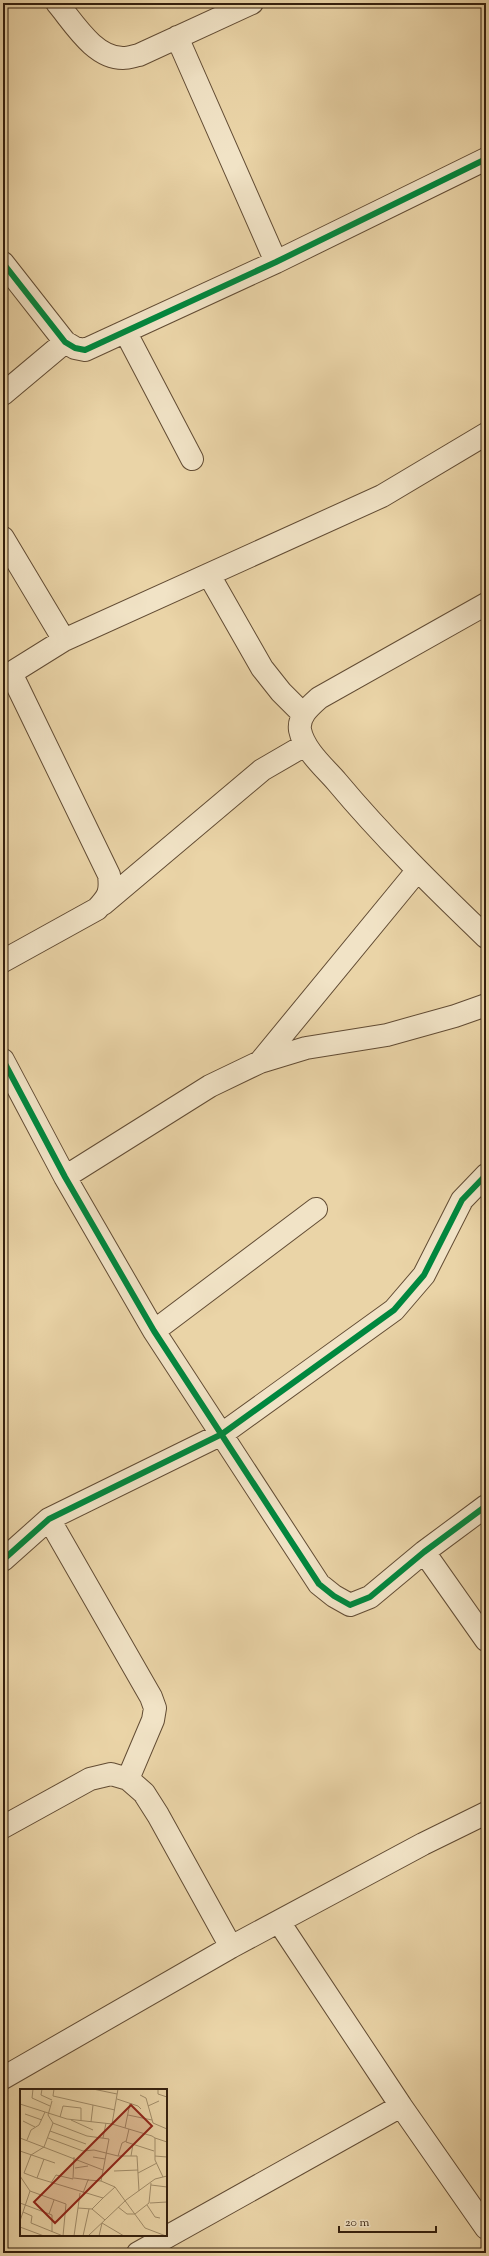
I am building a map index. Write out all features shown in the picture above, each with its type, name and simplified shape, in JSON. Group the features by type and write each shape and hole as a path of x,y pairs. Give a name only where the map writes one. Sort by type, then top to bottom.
{"street":[{"path":"57,3 98,49 110,56 123,58 139,55 252,3"},
{"path":"177,37 276,262"},
{"path":"3,263 66,342 75,348 85,350 126,333 276,262 486,159"},
{"path":"126,333 192,459"},
{"path":"3,394 66,342"},
{"path":"97,909 107,898 111,889 109,875 7,675 64,640 382,496 486,434"},
{"path":"3,538 64,640"},
{"path":"209,575 262,668 281,692 303,714"},
{"path":"486,604 319,698 303,714 300,721 300,730 306,745 417,871 486,937"},
{"path":"3,961 97,909 262,770 306,745"},
{"path":"260,1062 417,871"},
{"path":"65,1177 210,1086 260,1062 306,1048 387,1035 456,1016 486,1005"},
{"path":"3,1060 65,1177 154,1331 319,1584 334,1596 350,1605 370,1597 424,1552 486,1506"},
{"path":"3,1560 49,1519 222,1434 394,1310 424,1275 462,1200 486,1175"},
{"path":"154,1331 316,1209"},
{"path":"49,1519 151,1697 155,1708 153,1720 128,1779"},
{"path":"424,1552 486,1640"},
{"path":"3,1827 90,1779 112,1774 128,1779 144,1793 158,1815 231,1947"},
{"path":"3,2078 231,1947 423,1844 486,1814"},
{"path":"279,1922 401,2106 486,2228"},
{"path":"138,2253 401,2106"}],"cycle path":[{"path":"3,263 65,342 75,348 85,350 276,262 486,159"},
{"path":"3,1060 65,1177 154,1331 319,1584 334,1596 350,1605 370,1597 424,1552 486,1506"},
{"path":"3,1560 49,1519 222,1434 394,1310 424,1275 462,1200 486,1175"}]}
